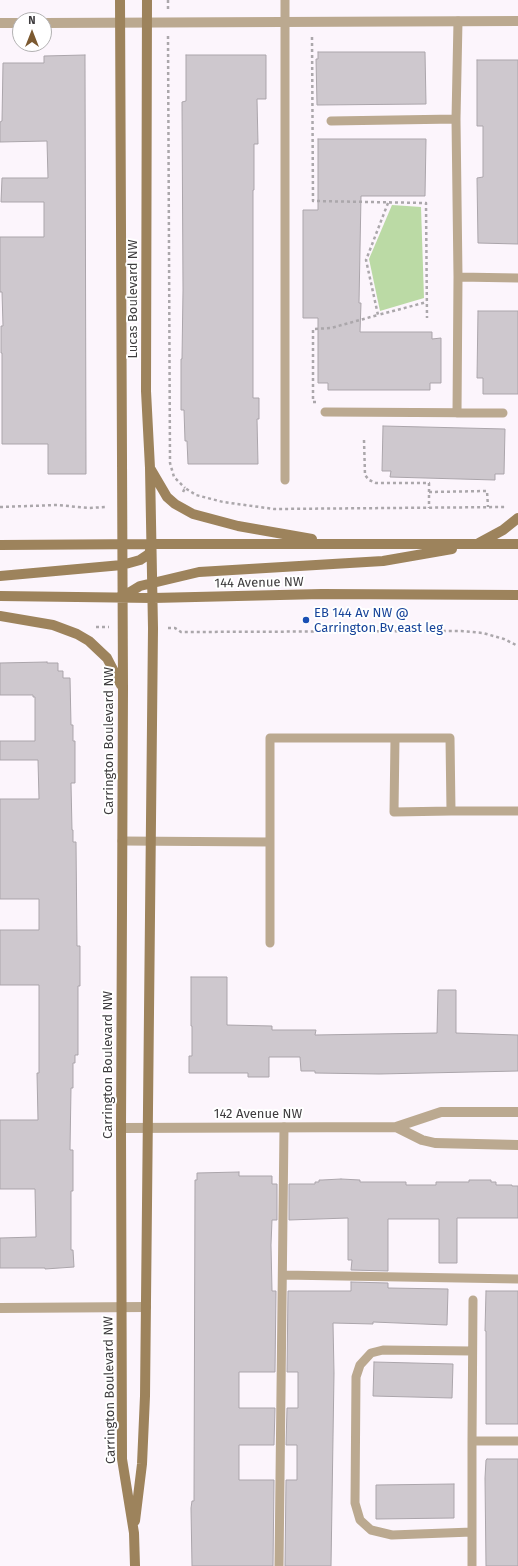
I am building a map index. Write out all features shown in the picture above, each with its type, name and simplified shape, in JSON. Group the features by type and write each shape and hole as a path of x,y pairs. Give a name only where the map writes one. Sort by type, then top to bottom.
{"street":[{"name":"Lucas Boulevard NW","path":"120,0 122,597"},
{"name":"Lucas Boulevard NW","path":"147,0 146,391 150,468 153,598"},
{"path":"52,22 518,21"},
{"path":"0,23 12,23"},
{"path":"150,468 167,497 175,504 193,514 238,526 339,544"},
{"path":"122,597 140,586 152,582 199,572 383,561 478,544 503,530 518,518"},
{"path":"0,576 122,565 140,560 149,554 151,544"},
{"path":"0,545 518,544"},
{"name":"144 Avenue NW","path":"0,596 153,598 322,594 518,595"},
{"name":"Carrington Boulevard NW","path":"122,597 122,1459 134,1533 135,1566"},
{"name":"Carrington Boulevard NW","path":"134,1533 142,1464 146,1307 153,598"},
{"path":"0,616 53,625 77,634 89,641 107,658 123,688"},
{"name":"142 Avenue NW","path":"121,1128 396,1127 441,1112 518,1112"},
{"name":"142 Avenue NW","path":"396,1127 422,1140 435,1143 518,1145"},
{"path":"0,1308 146,1307"}],"lane":[{"path":"285,0 285,480"},
{"path":"457,413 458,277 456,119 458,20"},
{"path":"331,121 456,119"},
{"path":"458,277 518,278"},
{"path":"325,412 503,413"},
{"path":"270,943 270,738 450,738 451,811"},
{"path":"395,738 394,812 518,811"},
{"path":"122,840 151,842 270,842"},
{"path":"279,1566 284,1127"},
{"path":"283,1275 518,1279"},
{"path":"472,1566 473,1300"},
{"path":"472,1351 383,1350 371,1353 360,1365 356,1377 356,1503 360,1520 371,1530 392,1535 472,1532"},
{"path":"472,1441 518,1441"}],"path":[{"path":"168,0 170,463 174,477 185,488 196,495 223,502 274,509 509,506"},
{"path":"312,37 313,201 426,203 427,318"},
{"path":"378,316 366,260 388,203"},
{"path":"325,412 320,403 313,402 313,329 331,328 427,302"},
{"path":"364,440 365,476 369,480 376,483 429,483 429,508"},
{"path":"181,495 185,488"},
{"path":"429,492 487,491 488,507"},
{"path":"0,507 57,505 99,508 105,506"},
{"path":"176,628 181,632 461,632 483,634 504,639 518,646"}],"green space":[{"path":"392,205 421,207 424,298 380,311 369,259"}],"building":[{"path":"318,52 425,52 426,104 317,105 316,59 318,59"},
{"path":"85,55 86,474 48,474 48,444 2,444 1,326 3,326 2,292 0,292 0,237 44,237 44,202 1,202 2,178 48,178 47,141 0,142 0,122 2,121 3,63 44,63 44,56"},
{"path":"186,55 266,55 266,99 257,99 258,144 254,144 253,190 253,398 259,398 259,419 257,419 258,464 188,464 187,441 185,441 184,410 181,410 183,290 182,102 186,101"},
{"path":"477,60 518,60 518,244 478,243 477,178 483,177 483,126 477,126"},
{"path":"318,139 426,139 425,196 361,196 359,303 361,303 360,332 432,332 432,339 441,338 441,383 430,383 430,390 328,390 328,383 318,383 318,318 303,318 303,210 318,210"},
{"path":"478,311 518,311 518,394 483,394 483,378 477,378"},
{"path":"383,426 505,429 504,474 495,474 495,480 390,477 391,471 382,471"},
{"path":"0,663 58,663 58,671 63,671 63,678 70,678 71,725 73,725 73,741 75,741 75,783 71,783 73,842 76,842 77,946 80,946 80,986 78,986 78,1055 75,1055 75,1063 73,1063 73,1088 71,1088 70,1150 73,1150 73,1191 71,1191 71,1250 73,1250 74,1267 45,1269 0,1268 0,1238 36,1237 35,1189 0,1189 0,1120 38,1120 37,1073 39,1073 39,985 0,985 0,930 39,930 39,899 0,899 0,799 39,799 38,760 0,760 0,741 35,741 35,697 33,697 33,695 0,695"},
{"path":"191,977 227,977 227,1025 272,1026 272,1030 316,1030 315,1035 437,1033 438,990 456,990 456,1033 518,1035 518,1071 379,1074 315,1073 315,1071 301,1071 300,1057 269,1057 269,1077 248,1077 248,1073 189,1073 189,1056 192,1056"},
{"path":"239,1172 239,1176 272,1176 272,1184 277,1184 277,1220 272,1220 271,1245 272,1291 276,1291 275,1372 239,1372 239,1408 275,1408 274,1445 239,1445 239,1480 274,1480 273,1566 192,1566 191,1508 192,1501 194,1501 195,1180 197,1180 197,1173"},
{"path":"319,1180 360,1180 360,1182 406,1182 406,1185 436,1185 436,1182 491,1180 491,1182 496,1182 496,1185 518,1186 518,1218 457,1218 457,1263 439,1263 439,1219 388,1219 388,1271 351,1270 352,1260 348,1260 348,1218 289,1220 289,1184 315,1184 315,1182 319,1182"},
{"path":"351,1282 388,1283 388,1288 448,1289 447,1325 373,1322 373,1324 333,1323 334,1373 331,1566 285,1566 286,1480 297,1480 297,1445 286,1445 287,1408 298,1408 298,1372 287,1372 288,1291 351,1291"},
{"path":"486,1291 518,1291 518,1424 486,1424"},
{"path":"374,1362 453,1364 452,1398 373,1396"},
{"path":"487,1459 518,1459 518,1566 486,1566 485,1478"},
{"path":"454,1484 454,1518 376,1519 376,1485"}],"place":[{"name":"EB 144 Av NW @ Carrington Bv east leg","path":"306,620"}]}
